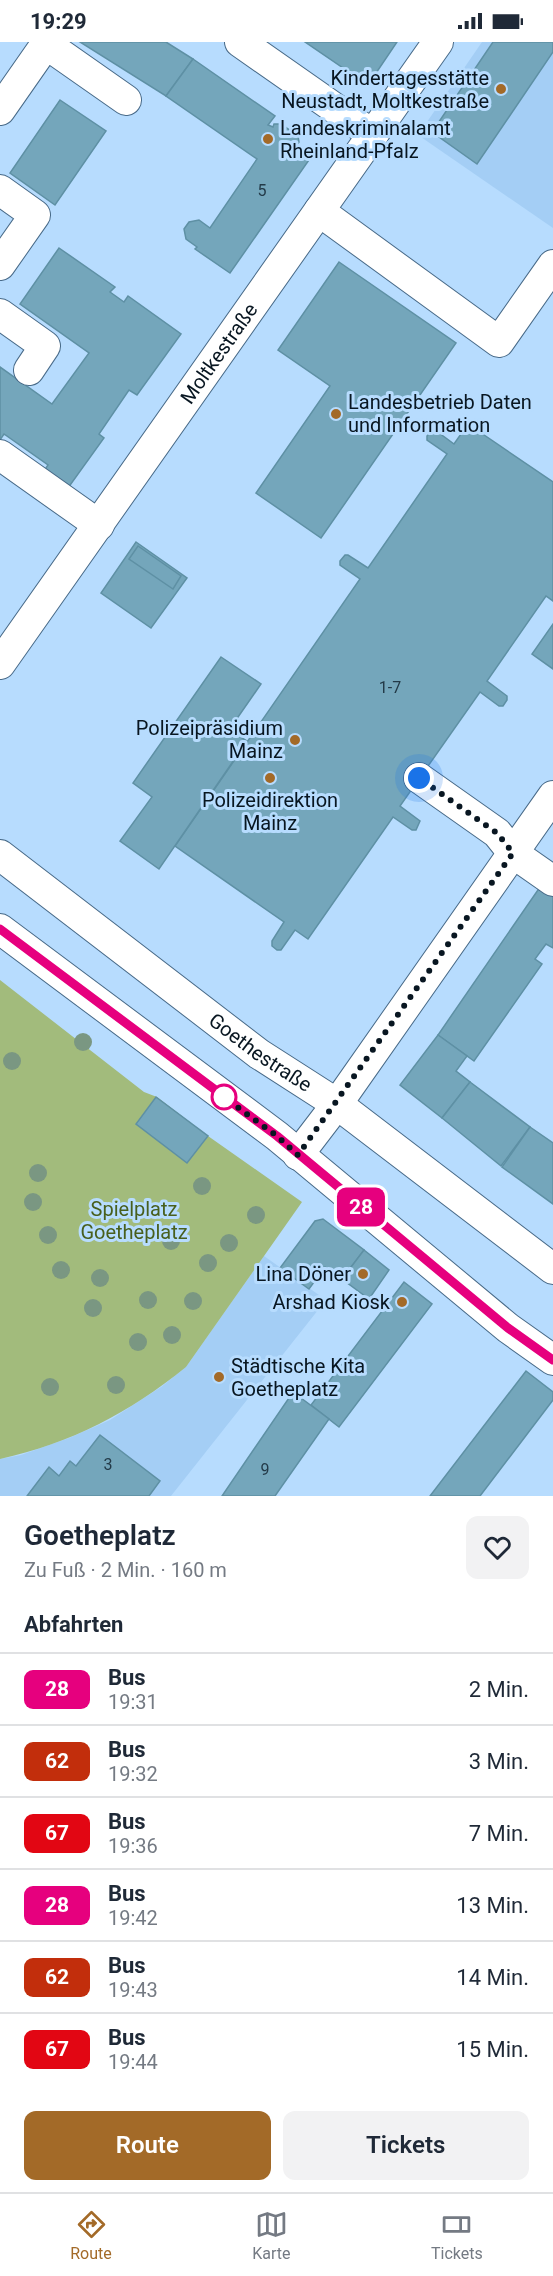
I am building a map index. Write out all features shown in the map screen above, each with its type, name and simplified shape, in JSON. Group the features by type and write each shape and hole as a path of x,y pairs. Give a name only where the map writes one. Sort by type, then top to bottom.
{"street":[{"path":"240,42 373,135"},
{"name":"Moltkestraße","path":"3,655 99,525 438,42"},
{"path":"0,110 45,43 126,100"},
{"path":"0,190 35,215 0,265"},
{"path":"319,211 499,342 553,265"},
{"path":"0,314 45,346 29,370"},
{"path":"0,455 99,525"},
{"path":"419,778 497,833 513,853 553,881"},
{"path":"298,1155 337,1104 553,796"},
{"name":"Goethestraße","path":"0,855 259,1054 337,1104 553,1269"},
{"path":"0,929 277,1136 508,1328 553,1360"}],"shaded area":[{"name":"Kindertagesstätte Neustadt, Moltkestraße","path":"482,42 553,42 553,228 418,135"},
{"name":"Städtische Kita Goetheplatz","path":"264,1256 326,1300 171,1496 0,1496 0,1459 21,1455 69,1438 110,1420 161,1387 186,1367"}],"green space":[{"name":"Spielplatz Goetheplatz","path":"0,980 144,1092 157,1097 302,1202 186,1367 143,1399 99,1424 51,1444 0,1459"}],"building":[{"path":"80,42 166,42 193,59 166,96"},
{"path":"305,42 397,42 368,85"},
{"path":"493,42 553,42 553,52 477,164 432,132"},
{"path":"193,59 275,116 268,125 273,127 274,124 281,124 298,136 299,142 294,149 309,160 230,273 195,249 197,247 186,239 184,229 189,222 199,220 210,228 257,159 166,96"},
{"path":"60,100 106,131 55,205 10,173"},
{"path":"59,248 115,287 110,292 124,302 128,296 181,334 137,395 129,390 99,434 104,438 68,488 44,471 48,465 4,434 0,440 0,367 52,404 89,353 20,304"},
{"path":"339,262 456,343 321,538 256,493 330,386 278,350"},
{"path":"468,424 553,482 553,601 546,596 487,681 507,696 503,706 499,706 480,692 400,806 420,821 416,830 412,830 393,817 308,939 295,930 281,950 277,950 272,946 272,941 284,922 175,846 360,579 340,565 340,561 348,555 368,568 447,454 427,440 427,436 435,430 454,444"},
{"path":"136,542 187,578 151,628 101,593"},
{"path":"138,546 181,576 173,589 129,559"},
{"path":"553,624 553,669 532,654"},
{"path":"221,657 261,684 229,730 247,741 159,869 120,841 152,797 133,783"},
{"path":"540,887 553,896 553,948 546,944 535,959 542,964 474,1061 438,1035"},
{"path":"438,1035 467,1056 456,1071 470,1082 442,1118 400,1085"},
{"path":"470,1082 530,1127 501,1166 442,1118"},
{"path":"156,1097 208,1136 187,1163 136,1124"},
{"path":"530,1127 553,1143 553,1204 502,1167"},
{"path":"323,1219 364,1250 342,1279 325,1267 309,1289 280,1268 315,1221"},
{"path":"364,1250 389,1270 369,1299 342,1279"},
{"path":"404,1282 432,1304 339,1427 311,1405"},
{"path":"526,1371 553,1392 553,1400 480,1496 430,1496"},
{"path":"293,1392 329,1419 275,1496 222,1496"},
{"path":"100,1435 160,1481 149,1496 27,1496 49,1467 59,1476 70,1461 76,1466"}],"bus line":[{"name":"28","path":"0,929 277,1136 508,1328 553,1360"}],"place":[{"name":"Kindertagesstätte Neustadt, Moltkestraße","path":"501,89"},
{"name":"Landeskriminalamt Rheinland-Pfalz","path":"268,139"},
{"name":"Landesbetrieb Daten und Information","path":"336,414"},
{"name":"Polizeipräsidium Mainz","path":"295,740"},
{"name":"Polizeidirektion Mainz","path":"270,778"},
{"name":"Lina Döner","path":"363,1274"},
{"name":"Arshad Kiosk","path":"402,1302"},
{"name":"Städtische Kita Goetheplatz","path":"219,1377"}],"route":[{"path":"224,1097 218,1093 277,1136 298,1155 337,1104 513,853 497,833 419,778"}]}
